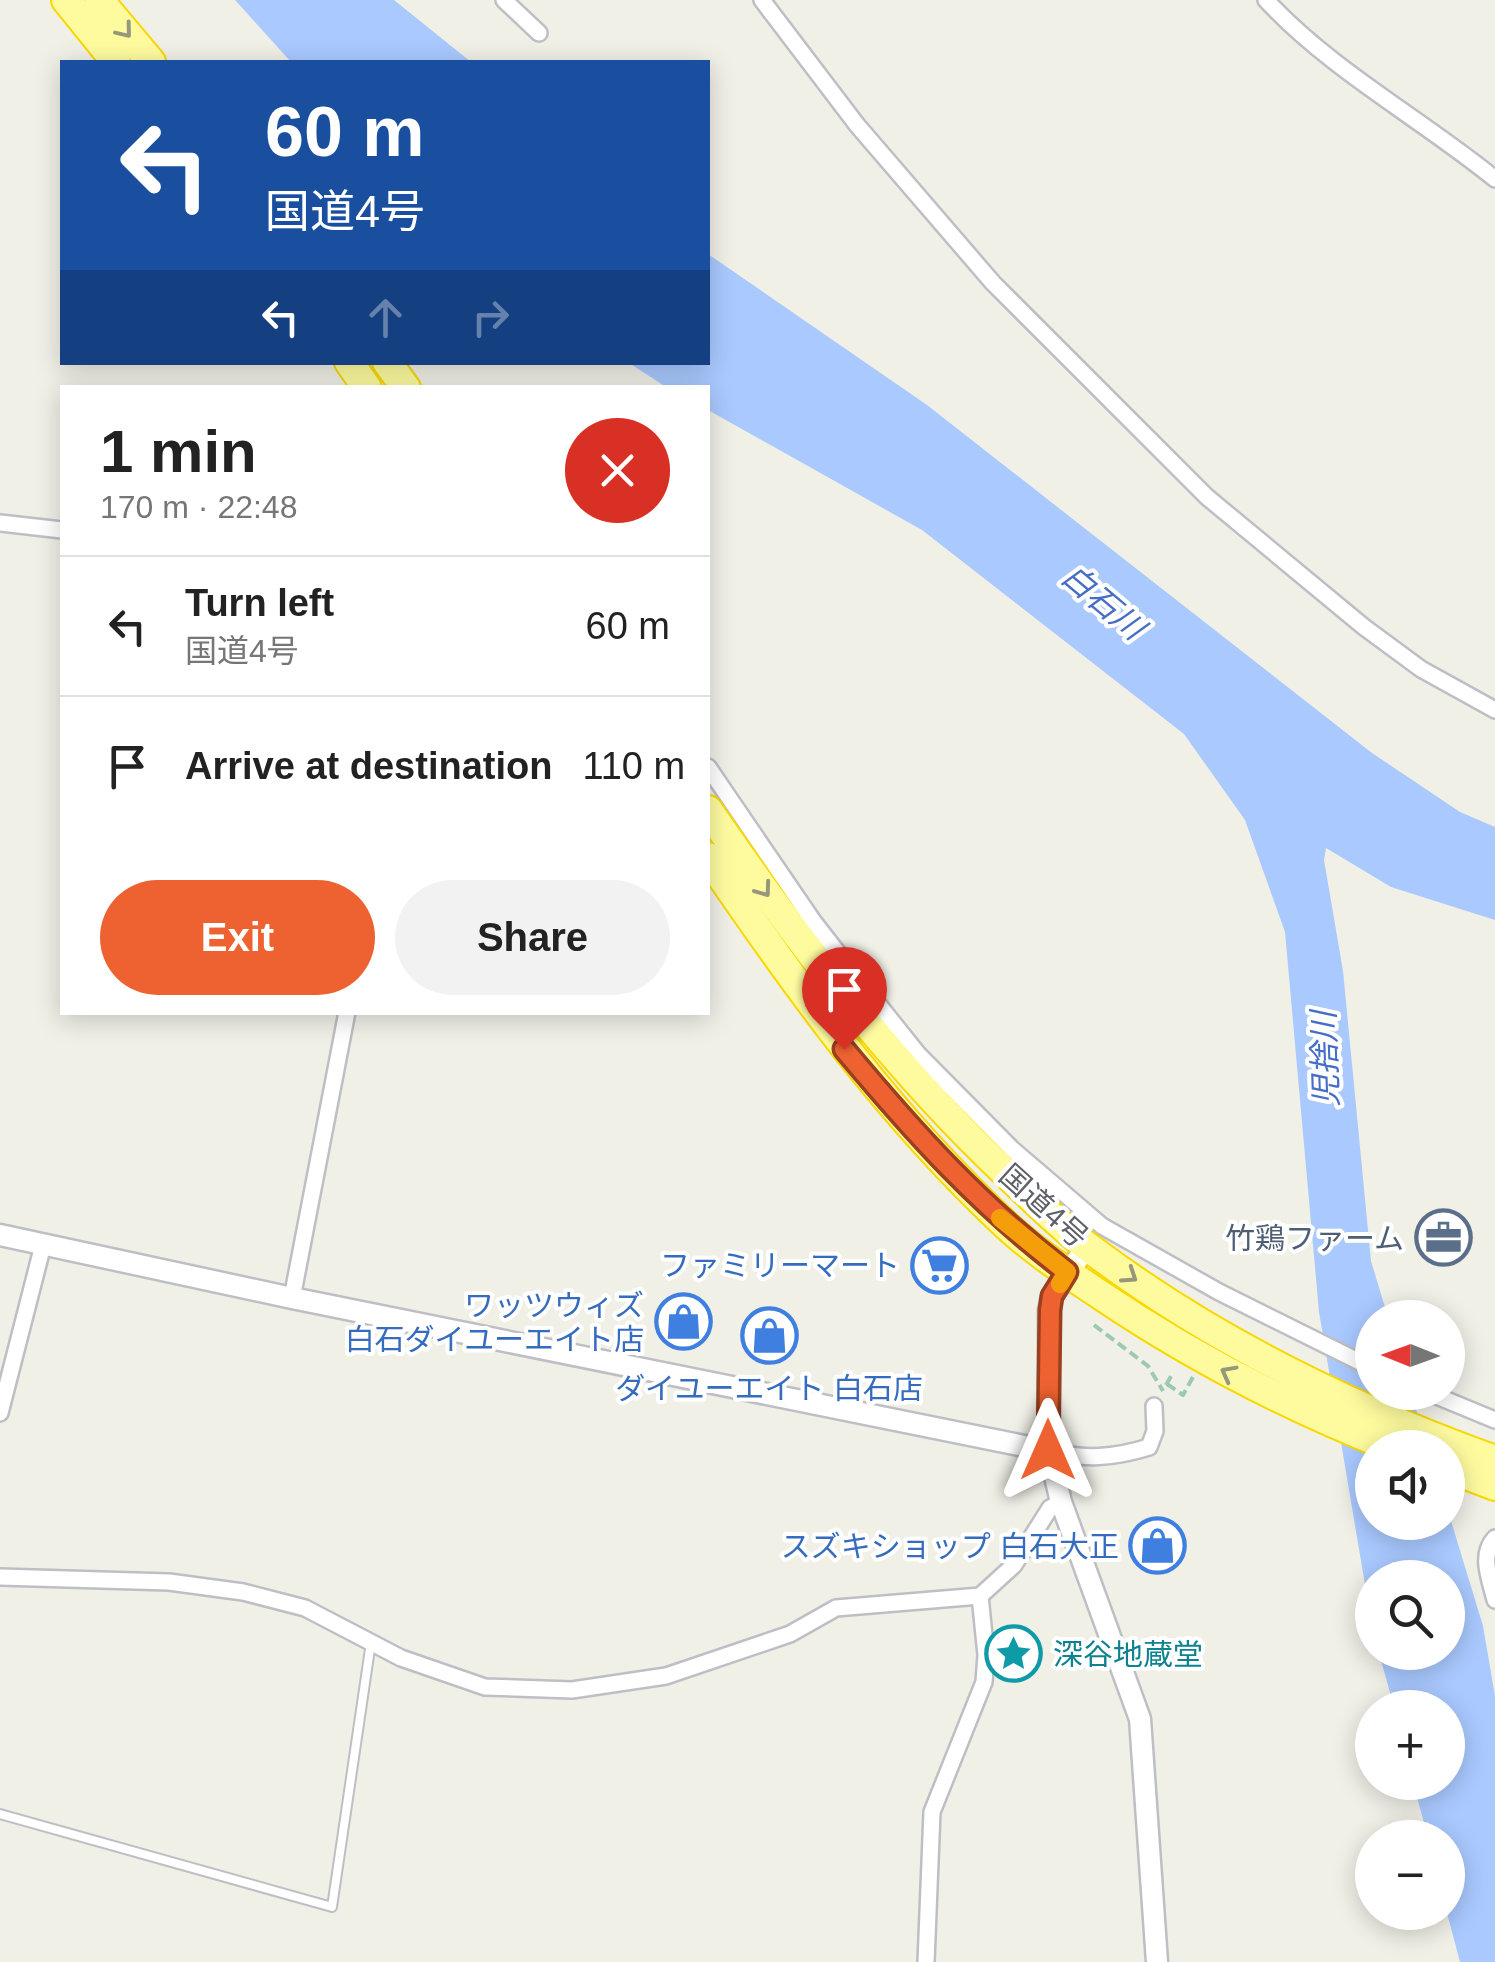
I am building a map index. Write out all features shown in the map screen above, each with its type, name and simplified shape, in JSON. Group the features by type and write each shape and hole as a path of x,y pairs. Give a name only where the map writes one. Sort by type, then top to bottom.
{"highway":[{"path":"66,0 114,60"},
{"path":"100,0 148,60"},
{"path":"388,365 404,385"},
{"name":"国道4号","path":"710,813 835,987 876,1035 984,1152 1087,1246 1236,1344 1314,1386 1495,1460"},
{"name":"国道4号","path":"710,860 813,1008 910,1129 1010,1229 1185,1351 1355,1432"},
{"path":"1465,1475 1495,1486"}],"street":[{"path":"504,0 539,33"},
{"path":"762,0 858,125 992,283 1206,497 1364,627 1421,669 1495,710"},
{"path":"1266,0 1340,66 1450,142 1495,180"},
{"path":"0,523 60,530"},
{"path":"710,771 813,921 870,994 918,1054 999,1137 1102,1226 1355,1360"},
{"path":"292,1298 346,1015"},
{"path":"0,1235 1078,1458 1120,1456 1149,1447 1155,1431 1154,1406"},
{"path":"0,1413 42,1245"},
{"path":"1087,1246 1052,1296 1048,1450 1062,1502 1140,1719 1157,1962"},
{"path":"1465,1409 1495,1420"},
{"path":"0,1577 169,1582 243,1592 305,1608 401,1658 485,1688 572,1690 666,1676 790,1634 836,1608 980,1596 1014,1565 1050,1508 1062,1502"},
{"path":"1495,1538 1486,1556 1495,1600"},
{"path":"926,1962 932,1812 984,1682 986,1655 980,1596"}],"lane":[{"path":"0,1814 332,1907 371,1642"}],"path":[{"path":"1094,1326 1148,1366 1163,1392 1173,1373"},
{"path":"1167,1384 1183,1395 1193,1377"}],"water":[{"path":"235,0 394,0 469,60 289,60"},
{"path":"710,255 927,405 1372,753 1460,812 1495,827 1495,920 1391,887 1326,848 1324,860 1343,971 1371,1261 1383,1300 1355,1300 1355,1410 1416,1410 1423,1430 1355,1430 1355,1525 1319,1312 1285,932 1245,820 1184,734 922,530 710,411 710,385 663,385 632,365 710,365"},
{"path":"1357,1540 1457,1540 1463,1560 1361,1560"},
{"path":"1465,1567 1483,1626 1495,1696 1495,1962 1460,1962 1452,1930 1465,1930 1465,1820 1423,1820 1418,1800 1465,1800 1465,1690 1389,1690 1384,1670 1465,1670"}],"slow traffic":[{"path":"1000,1218 1067,1272 1060,1284"}],"place":[{"name":"竹鶏ファーム","path":"1443,1238"},
{"name":"ファミリーマート","path":"939,1265"},
{"name":"ワッツウィズ 白石ダイユーエイト店","path":"683,1322"},
{"name":"ダイユーエイト 白石店","path":"769,1335"},
{"name":"スズキショップ 白石大正","path":"1158,1546"},
{"name":"深谷地蔵堂","path":"1014,1654"}],"route":[{"path":"844,1049 910,1129 970,1190 1010,1229 1067,1272 1052,1296 1050,1310 1048,1450"}],"water label":[{"name":"白石川","path":"1103,602"},
{"name":"児捨川","path":"1325,1059"}]}
